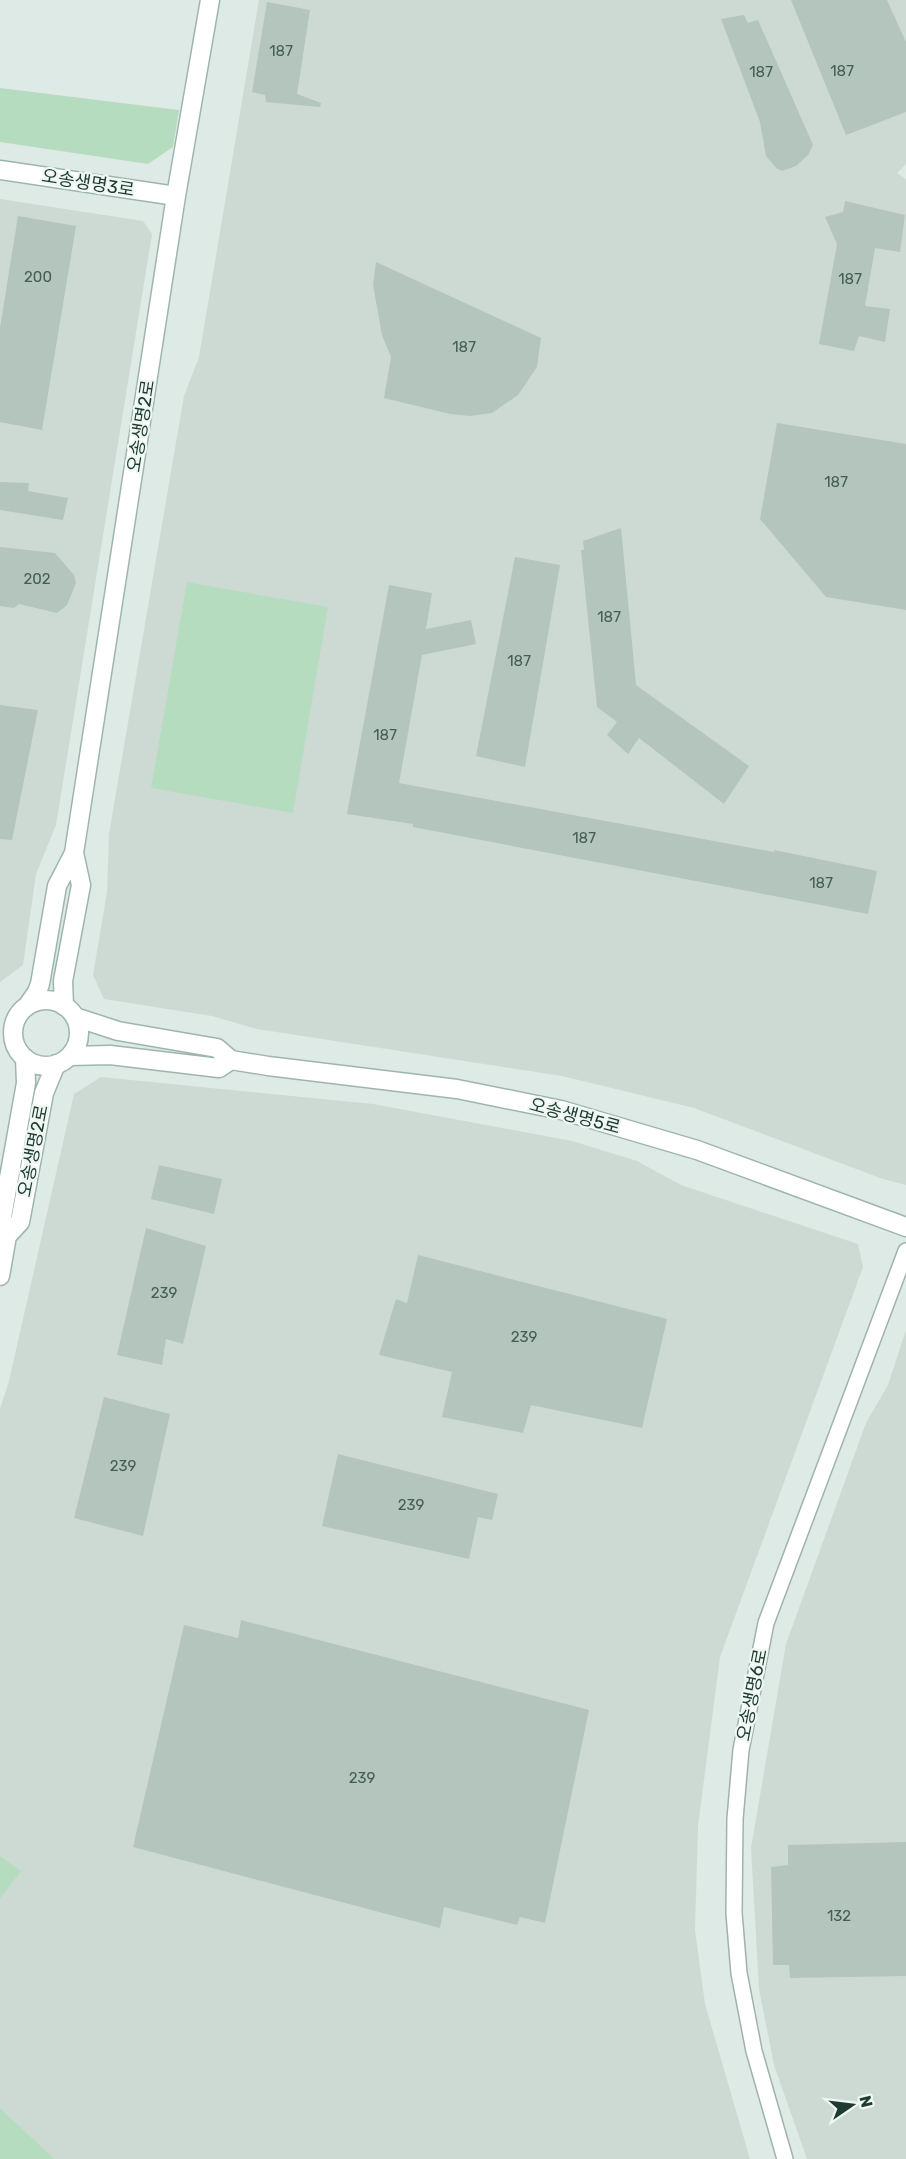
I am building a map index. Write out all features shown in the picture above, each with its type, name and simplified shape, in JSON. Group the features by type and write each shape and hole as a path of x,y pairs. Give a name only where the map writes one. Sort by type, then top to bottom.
{"street":[{"name":"오송생명2로","path":"24,1008 40,984 57,886 74,853 176,196 210,0"},
{"name":"오송생명3로","path":"0,170 176,196"},
{"name":"오송생명2로","path":"69,1011 63,981 81,885 74,853"},
{"path":"0,1016 24,1008 38,1000 49,1000 69,1011 78,1027 79,1037 76,1048 63,1060 39,1066 13,1048 15,1022 24,1008"},
{"name":"오송생명5로","path":"69,1011 118,1031 217,1048 231,1060 457,1089 561,1110 697,1150 906,1227"},
{"name":"오송생명2로","path":"0,1276 7,1236 2,1217 26,1083 13,1048"},
{"name":"오송생명5로","path":"63,1060 110,1055 219,1068 231,1060"},
{"name":"오송생명2로","path":"7,1236 20,1222 44,1093 63,1060"},
{"name":"오송생명6로","path":"785,2159 754,2051 739,1973 734,1913 735,1819 741,1750 766,1623 906,1251"}],"shaded area":[{"path":"259,0 906,0 906,164 897,173 906,179 906,1185 883,1179 694,1108 562,1076 257,1029 212,1016 104,999 93,975 107,892 109,834 184,396 199,357"},
{"path":"0,199 143,221 152,234 56,825 36,874 23,965 0,982"},
{"path":"101,1077 373,1104 572,1141 637,1161 681,1185 858,1244 863,1267 720,1657 698,1826 695,1930 705,2004 750,2159 55,2159 0,2108 0,1899 20,1871 0,1856 0,1409 9,1381 74,1094"},
{"path":"906,1330 906,2159 807,2159 774,2065 759,1989 751,1848 786,1644 866,1423 888,1385"}],"green space":[{"path":"0,88 179,110 173,147 148,164 0,142"},
{"path":"187,582 328,607 293,813 151,788"},
{"path":"0,1856 21,1871 0,1899"},
{"path":"0,2108 55,2159 0,2159"}],"building":[{"path":"791,0 887,0 906,42 906,112 846,135"},
{"path":"267,2 310,10 297,94 321,103 320,107 266,102 265,95 252,92"},
{"path":"744,15 748,23 758,20 813,145 808,155 796,166 782,171 776,168 766,156 760,122 721,19"},
{"path":"845,201 905,215 900,252 875,248 865,306 890,309 885,342 859,336 854,351 819,344 837,244 825,217 843,212"},
{"path":"18,216 76,226 42,430 0,422 0,328"},
{"path":"376,262 541,338 537,367 518,395 492,413 470,416 450,414 384,398 391,357 382,335 373,285"},
{"path":"777,423 906,444 906,610 826,597 760,519"},
{"path":"0,482 29,483 28,491 68,498 63,520 0,510"},
{"path":"621,528 636,685 749,766 724,804 639,738 628,754 607,735 617,722 597,707 581,550 584,550 583,541"},
{"path":"0,547 55,553 74,575 76,583 67,605 57,613 19,604 14,608 0,606"},
{"path":"515,557 560,565 525,767 476,756"},
{"path":"389,585 432,593 426,629 471,620 476,644 422,655 399,783 774,852 774,850 877,871 868,914 413,827 413,824 347,814"},
{"path":"0,705 38,710 12,840 0,839"},
{"path":"159,1165 222,1179 214,1214 151,1199"},
{"path":"146,1228 206,1246 183,1344 166,1339 162,1365 117,1355"},
{"path":"418,1255 667,1319 642,1428 531,1405 523,1433 442,1417 452,1372 379,1355 396,1299 407,1303"},
{"path":"104,1397 170,1414 143,1536 74,1518"},
{"path":"338,1454 498,1494 492,1520 478,1517 469,1559 322,1526"},
{"path":"241,1620 589,1710 545,1923 520,1917 517,1925 444,1907 440,1928 133,1847 184,1625 238,1638"},
{"path":"906,1842 906,1976 790,1978 789,1965 773,1965 771,1867 788,1865 788,1845"}]}
